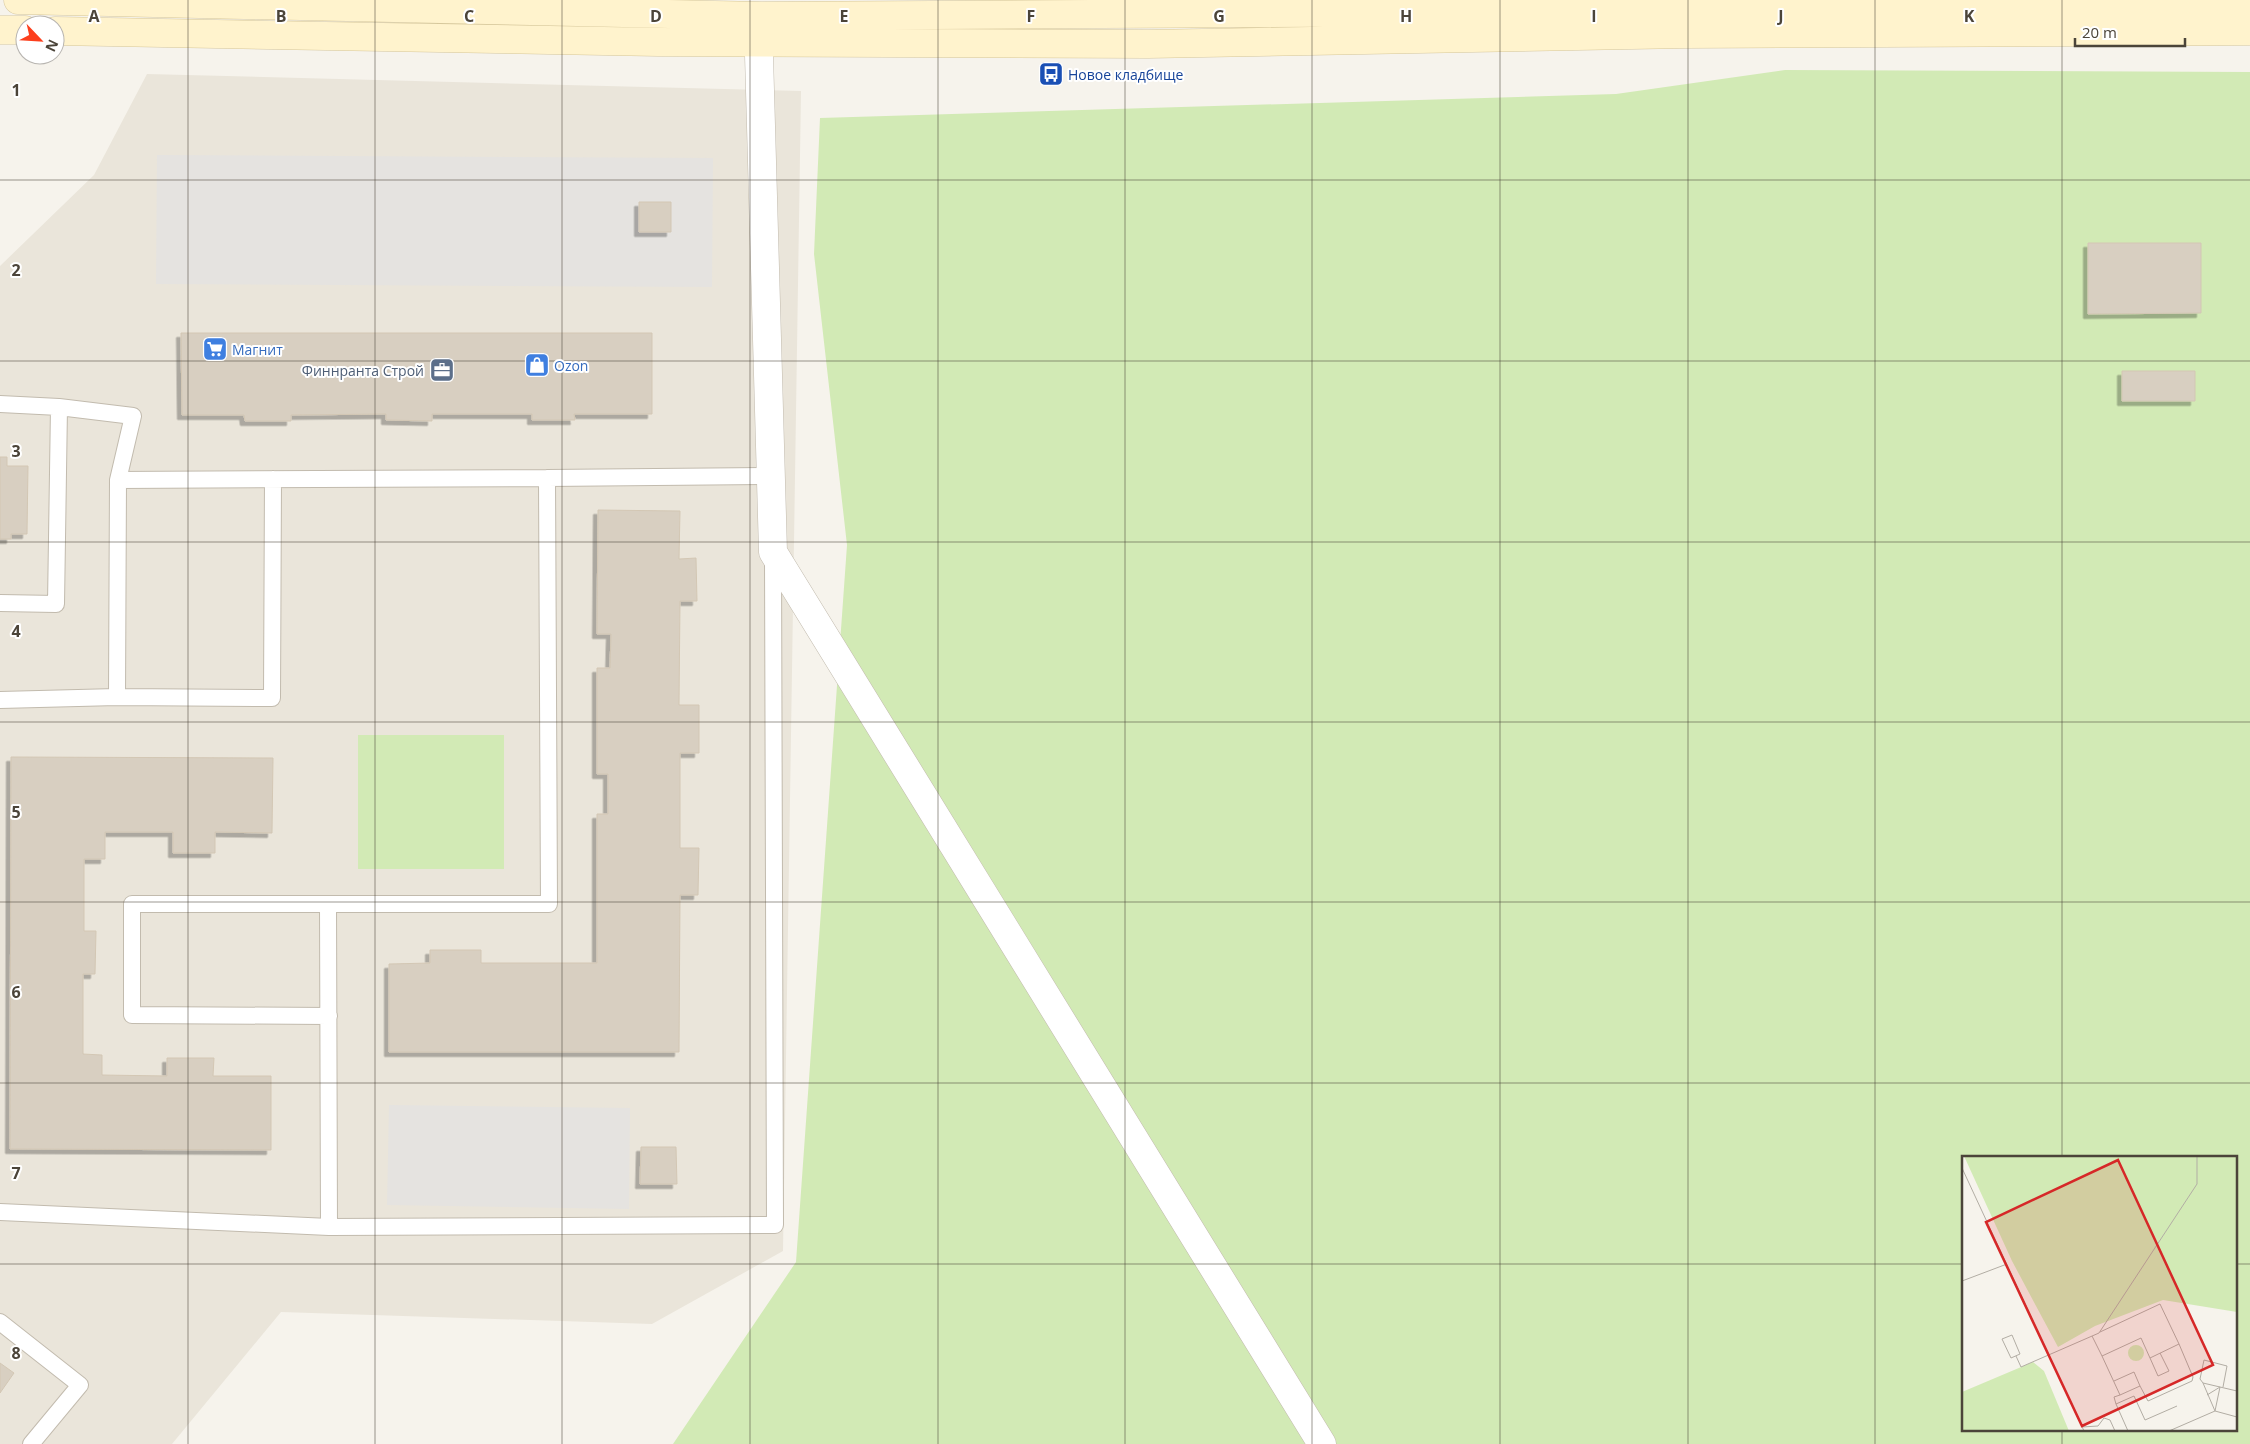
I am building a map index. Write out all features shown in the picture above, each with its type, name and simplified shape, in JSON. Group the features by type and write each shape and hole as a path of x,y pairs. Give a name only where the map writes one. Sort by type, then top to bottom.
{"main road":[{"path":"18,0 761,19 1148,44 1685,34 2250,30"},
{"path":"65,31 1786,5 2250,7"},
{"path":"0,30 15,30"}],"street":[{"path":"761,19 773,476 773,552 1322,1444"}],"lane":[{"path":"0,404 59,406 133,416 118,480 117,697"},
{"path":"0,603 56,604 59,406"},
{"path":"118,480 773,476"},
{"path":"329,1016 132,1015 132,904 549,904 548,478"},
{"path":"0,700 117,697 272,698 273,479"},
{"path":"0,1212 329,1227 775,1225 773,552"},
{"path":"328,904 329,1227"},
{"path":"0,1322 80,1385 31,1444"}],"shaded area":[{"path":"147,74 801,91 783,1251 652,1324 281,1312 172,1444 0,1444 0,266 94,175"},
{"path":"157,155 713,158 712,287 156,284"},
{"path":"389,1105 630,1108 629,1209 387,1205"}],"green space":[{"path":"1785,70 2250,72 2250,1444 673,1444 796,1262 847,545 814,254 820,118 1616,94"},
{"path":"358,735 504,735 504,869 358,869"}],"building":[{"path":"639,202 671,202 671,232 639,232"},
{"path":"2088,243 2201,243 2201,313 2088,314"},
{"path":"181,333 652,333 652,414 574,414 575,420 532,420 532,414 432,414 432,421 386,420 386,414 291,415 291,421 245,421 244,415 182,415"},
{"path":"2122,371 2195,371 2195,401 2122,401"},
{"path":"0,457 7,457 7,466 28,466 27,534 11,534 11,539 0,539"},
{"path":"598,510 680,511 679,559 696,558 697,601 680,601 679,705 699,705 699,753 680,753 680,848 699,848 698,895 680,895 679,1052 389,1052 389,964 430,963 430,950 481,950 481,963 597,963 597,814 608,814 608,774 597,774 597,668 610,668 611,634 597,634"},
{"path":"11,757 273,758 272,833 215,832 215,853 173,853 173,832 105,832 105,859 84,859 84,931 96,931 95,974 83,974 83,1054 102,1055 102,1075 167,1076 167,1058 214,1058 213,1076 271,1076 271,1150 10,1149"},
{"path":"641,1147 676,1147 677,1184 640,1184"},
{"path":"0,1363 14,1373 0,1393"}],"place":[{"name":"Новое кладбище","path":"1051,74"},
{"name":"Магнит","path":"215,349"},
{"name":"Ozon","path":"537,365"},
{"name":"Финнранта Строй","path":"442,370"}]}
